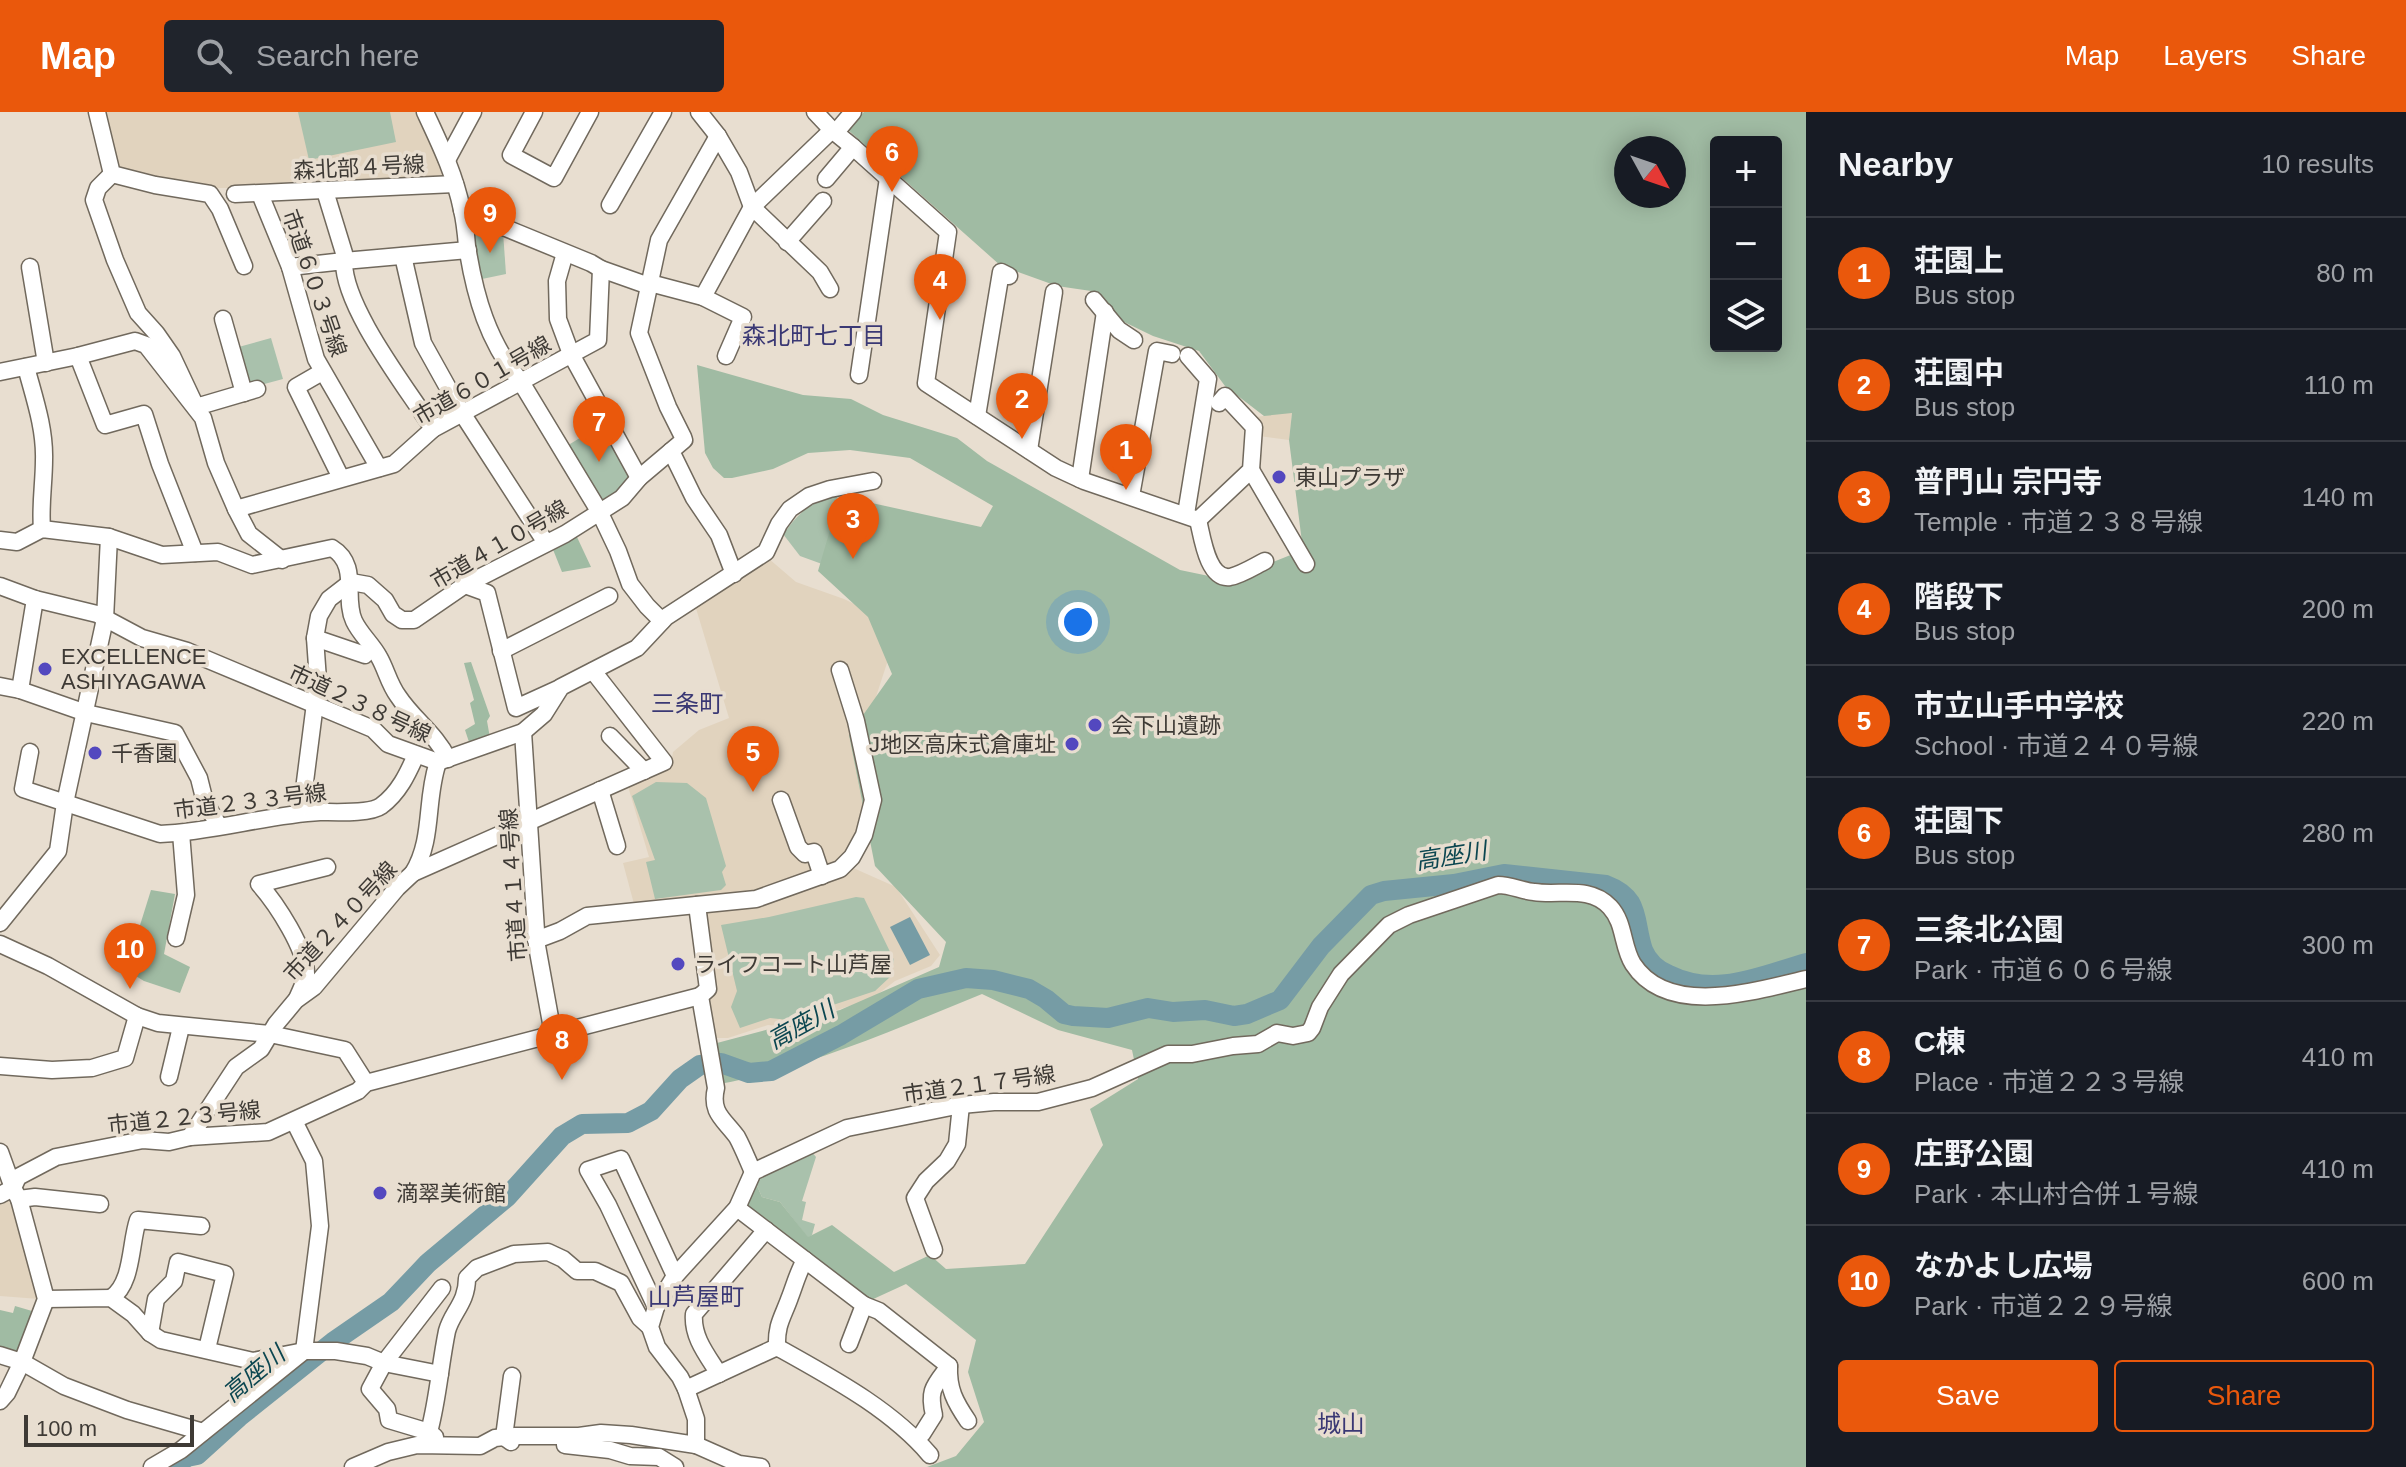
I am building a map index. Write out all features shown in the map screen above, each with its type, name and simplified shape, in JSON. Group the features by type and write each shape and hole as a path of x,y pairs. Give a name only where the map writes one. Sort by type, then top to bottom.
{"street":[{"path":"97,112 112,174"},
{"name":"森北部４号線","path":"235,194 455,184 425,112"},
{"path":"447,160 473,112"},
{"path":"534,112 511,155 554,178 590,112"},
{"path":"610,205 663,112"},
{"path":"699,112 718,136 739,172 752,207 820,272 830,289"},
{"path":"815,112 948,232 926,383 1056,468 1192,517"},
{"path":"703,297 752,207 853,112"},
{"path":"718,136 659,240 639,333 684,440 671,451 694,498 719,535 734,574"},
{"path":"826,179 853,147"},
{"path":"112,174 210,194 220,209 244,266"},
{"path":"112,174 98,188 94,200 115,260 138,313 172,356 196,407"},
{"path":"859,375 888,178"},
{"path":"455,184 484,321 506,364 521,382 599,511 630,584 662,621"},
{"path":"325,191 344,253 344,273 358,313 433,429"},
{"name":"市道６０３号線","path":"260,194 290,267 316,359 379,468"},
{"path":"787,242 823,201"},
{"path":"462,210 601,269 747,311 726,356"},
{"path":"290,267 468,250"},
{"path":"565,253 557,281 558,319 571,354 639,478"},
{"path":"403,256 423,343 462,413 546,543"},
{"path":"30,267 46,363"},
{"name":"市道６０１号線","path":"236,509 394,464 433,429 598,340 601,269"},
{"path":"977,416 1001,272 1009,276"},
{"path":"1029,450 1055,292"},
{"path":"1080,479 1100,306 1119,330 1134,340"},
{"path":"196,407 251,391 223,319"},
{"path":"0,372 135,341 146,345 203,418 216,463 249,534 282,560"},
{"path":"1131,496 1172,354 1208,379 1192,517 1212,569 1220,576 1230,577 1265,561"},
{"path":"78,356 105,425 144,414 195,553"},
{"path":"26,367 40,421 45,458 40,512 42,529"},
{"path":"322,372 296,387 341,478"},
{"path":"1219,403 1225,396 1254,427 1251,470 1306,564"},
{"name":"市道４１０号線","path":"351,582 368,585 385,600 393,614 402,620 414,620 465,585 565,534 622,498 639,478 671,451"},
{"path":"1192,517 1251,470"},
{"name":"市道２３８号線","path":"0,586 35,599 97,614 142,638 187,651 373,729 388,744 443,761 523,732 544,714 561,687 637,648 662,621 766,552 790,509 809,496 866,481"},
{"path":"0,540 17,542 42,529 109,537 162,555 218,552 252,565 332,548 342,554 351,582 354,620 381,659 398,697 441,745 443,761 432,779 428,837 413,873"},
{"path":"0,923 58,851 65,803 105,619 109,537"},
{"path":"301,813 318,680 315,638 319,616 329,599 351,582"},
{"path":"465,585 487,593 516,708 561,687"},
{"path":"501,651 609,596"},
{"path":"20,690 35,599"},
{"path":"315,638 365,655"},
{"path":"536,940 587,916 756,899 840,869 852,857 864,835 873,800 856,721 840,670"},
{"name":"市道２４０号線","path":"190,1137 236,1067 261,1049 296,1000 314,987 413,873 664,762 593,671"},
{"path":"0,686 86,713 175,733 199,778 205,802 219,826"},
{"name":"市道４１４号線","path":"523,732 536,940 553,1034"},
{"path":"610,736 644,771"},
{"name":"市道２３３号線","path":"30,752 23,789 160,834 301,813 380,807 404,782 416,755"},
{"path":"600,790 617,846"},
{"path":"781,800 798,847 805,854 814,852 822,876"},
{"path":"176,938 186,895 181,833"},
{"path":"296,1000 306,978 305,964 290,928 259,884 327,867"},
{"name":"市道２１７号線","path":"753,1172 847,1128 961,1105 1038,1102 1092,1088 1168,1054 1192,1054 1258,1044 1277,1033 1293,1036 1308,1033 1341,974 1389,925 1409,915 1498,885 1533,892 1592,894 1610,907 1621,924 1632,961 1644,977 1662,988 1712,998 1806,979"},
{"path":"650,1327 656,1307 675,1276 737,1208 753,1172 737,1138 721,1120 713,1101 716,1088 700,996 708,989 697,905"},
{"path":"0,944 48,966 137,1016 158,1023 270,1034 345,1050 366,1083"},
{"name":"市道２２３号線","path":"11,1194 18,1177 56,1157 143,1140 169,1142 190,1137 268,1132 358,1091 366,1083 700,996"},
{"path":"0,1066 52,1070 92,1068 125,1058 137,1016"},
{"path":"169,1077 181,1027"},
{"path":"934,1250 915,1198 926,1181 947,1161 957,1144 961,1105"},
{"path":"161,1466 308,1352 320,1226 314,1161 294,1121"},
{"path":"0,1152 46,1299 22,1362 0,1401"},
{"path":"656,1307 588,1170 621,1159 675,1276"},
{"path":"11,1194 100,1204"},
{"path":"737,1208 952,1368"},
{"path":"46,1299 111,1298 118,1294 133,1257 133,1238 138,1220 201,1226"},
{"path":"719,1374 697,1339 693,1326 694,1314 766,1230"},
{"path":"429,1432 448,1327 467,1290 467,1278 477,1268 514,1254 548,1252 577,1271 595,1271 621,1283 640,1318 650,1327 657,1347 686,1389 696,1419 696,1445"},
{"path":"777,1347 776,1331 805,1260"},
{"path":"150,1333 156,1299 174,1281 178,1262 225,1274 207,1349"},
{"path":"111,1298 161,1340 253,1361 336,1351 440,1374"},
{"path":"849,1344 864,1305"},
{"path":"686,1389 777,1347"},
{"path":"777,1347 834,1380 894,1421 930,1455"},
{"path":"0,1355 22,1362 64,1386 127,1410 203,1432"},
{"path":"384,1363 370,1389 387,1409 389,1420 460,1444"},
{"path":"952,1368 948,1382 968,1421"},
{"path":"922,1434 934,1415 931,1390 952,1368"},
{"path":"504,1437 512,1376"},
{"path":"353,1467 388,1452 417,1445 480,1446 504,1437 601,1433 696,1445 739,1464 761,1467"},
{"path":"504,1437 513,1445 571,1445 630,1456 659,1457 675,1467"}],"shaded area":[{"path":"102,112 416,112 446,179 212,188 116,170"},
{"path":"1292,413 1289,440 1259,436 1261,423 1257,417"},
{"path":"768,558 796,582 873,613 889,657 872,709 877,802 851,867 896,887 940,955 931,966 895,981 873,998 787,1027 768,1025 728,1038 713,1038 706,1001 701,899 634,904 623,863 649,857 627,783 671,764 673,752 699,730 729,718 695,605"},
{"path":"6,1198 14,1200 39,1299 0,1296 0,1201"}],"green space":[{"path":"298,112 390,112 396,142 309,160"},
{"path":"864,112 1806,112 1806,1467 927,1467 956,1456 984,1422 968,1372 976,1340 906,1284 869,1301 793,1245 746,1205 754,1179 762,1197 780,1202 808,1237 832,1225 894,1272 930,1255 946,1269 1025,1264 1103,1145 1090,1109 1138,1079 1132,1050 1058,1030 982,994 820,1057 719,1084 717,1043 840,1010 939,967 946,942 875,866 849,735 892,674 868,617 818,571 840,496 981,527 993,506 910,458 850,450 808,453 773,469 724,478 713,468 705,453 697,365 803,395 851,399 883,415 957,438 987,461 1180,570 1228,580 1303,550 1289,440 1292,413 1264,416 1225,386 1199,351 1153,336 1120,320 1098,292 1057,286 1001,266 847,129"},
{"path":"479,222 503,232 506,274 482,279 471,226"},
{"path":"271,338 283,379 245,389 235,348"},
{"path":"603,424 633,477 618,496 599,507 565,447"},
{"path":"837,495 840,523 822,564 800,556 783,534 806,509"},
{"path":"576,535 591,567 562,572 552,547"},
{"path":"471,662 490,716 487,721 490,738 470,745 465,730 475,724 470,703 474,700 464,663"},
{"path":"656,782 687,783 706,798 726,866 722,872 726,885 721,890 655,899 646,862 655,860 632,796"},
{"path":"151,890 175,894 164,954 190,967 180,993 144,981 126,970"},
{"path":"856,897 864,898 894,960 890,977 875,991 788,1020 770,1018 740,1028 731,1007 737,991 721,925"},
{"path":"812,1152 816,1157 802,1201 806,1202 802,1220 815,1224 808,1238 780,1202 762,1197 754,1179"},
{"path":"15,1306 32,1311 18,1356 0,1350 0,1310 13,1313"}],"water":[{"path":"910,917 930,955 910,965 890,927"}],"waterway":[{"name":"高座川","path":"174,1467 187,1457 197,1455 333,1342 391,1302 428,1263 507,1197 562,1136 582,1124 628,1123 651,1111 680,1079 700,1065 721,1063 749,1073 771,1071 841,1035 918,989 966,978 993,980 1029,989 1064,1014 1073,1016 1108,1018 1148,1008 1173,1012 1205,1010 1234,1016 1247,1014 1280,1000 1321,946 1371,895 1504,874 1606,885 1617,890 1625,896 1634,911 1647,958 1661,971 1686,982 1720,985 1755,979 1806,963"}],"place":[{"name":"荘園下","path":"892,192"},
{"name":"庄野公園","path":"490,253"},
{"name":"階段下","path":"940,320"},
{"name":"荘園中","path":"1022,439"},
{"name":"三条北公園","path":"599,462"},
{"name":"東山プラザ","path":"1279,477"},
{"name":"荘園上","path":"1126,490"},
{"name":"普門山 宗円寺","path":"853,559"},
{"name":"EXCELLENCE ASHIYAGAWA","path":"45,669"},
{"name":"会下山遺跡","path":"1095,725"},
{"name":"J地区高床式倉庫址","path":"1072,744"},
{"name":"千香園","path":"95,753"},
{"name":"市立山手中学校","path":"753,792"},
{"name":"ライフコート山芦屋","path":"678,964"},
{"name":"なかよし広場","path":"130,989"},
{"name":"C棟","path":"562,1080"},
{"name":"滴翠美術館","path":"380,1193"}],"district":[{"name":"森北町七丁目","path":"814,336"},
{"name":"三条町","path":"687,704"},
{"name":"山芦屋町","path":"696,1297"},
{"name":"城山","path":"1341,1424"}]}
